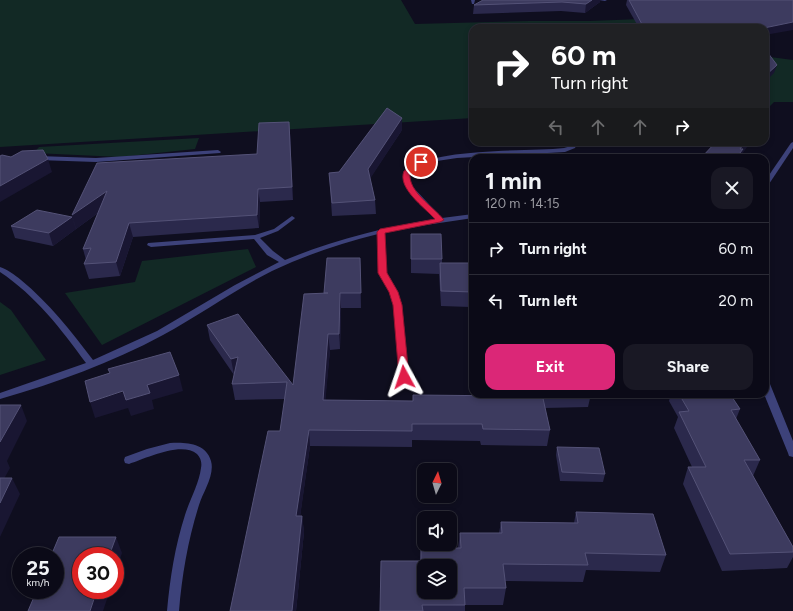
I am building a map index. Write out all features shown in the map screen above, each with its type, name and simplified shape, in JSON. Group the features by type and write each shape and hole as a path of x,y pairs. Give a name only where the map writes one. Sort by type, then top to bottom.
{"street":[{"path":"769,180 793,144"},
{"path":"504,154 565,150 573,146"},
{"path":"29,159 96,160 218,152"},
{"path":"440,220 407,184 407,172 416,165 428,160 469,156"},
{"path":"0,396 92,365 161,332 284,262 334,244 380,232 440,220 469,216"},
{"path":"151,245 256,237 276,230 292,218"},
{"path":"380,232 383,273 394,292 398,305 404,377"},
{"path":"256,237 270,253 284,262"},
{"path":"0,270 31,292 43,304 92,365"},
{"path":"769,394 793,453"},
{"path":"129,460 145,453 174,446 196,450 203,454 206,460 205,472 183,541 175,587 174,611"}],"green space":[{"path":"0,0 401,0 415,24 590,21 720,16 736,24 469,24 469,118 0,147"},
{"path":"769,54 770,57 793,60 793,102 774,102 769,107"},
{"path":"199,138 195,149 120,157 34,153 39,147"},
{"path":"248,249 256,267 102,345 65,293 135,282 142,261"},
{"path":"0,302 11,310 46,360 0,375"}],"building":[{"path":"483,0 592,0 586,4 562,2 474,5"},
{"path":"629,0 793,0 793,22 769,27 769,24 642,24"},
{"path":"769,54 777,65 769,72"},
{"path":"387,108 402,118 368,169 375,200 332,203 329,173 339,172"},
{"path":"289,122 292,187 258,189 257,215 129,223 116,262 84,264 91,248 83,249 107,191 72,215 97,163 257,154 259,123"},
{"path":"712,146 742,146 740,149 743,149 739,154 705,154"},
{"path":"43,150 48,159 0,186 0,156 11,157 22,151"},
{"path":"37,210 72,217 49,233 11,226"},
{"path":"411,234 441,234 442,259 411,259"},
{"path":"327,258 360,258 361,293 340,293 339,334 328,334 323,400 413,401 413,395 469,396 469,398 543,398 550,430 483,429 482,424 412,424 412,431 309,430 296,516 302,516 292,611 230,611 268,431 280,431 287,382 232,384 238,357 231,359 207,325 238,314 293,385 304,294 328,293 324,293"},
{"path":"440,263 469,263 469,292 441,291"},
{"path":"170,352 179,375 147,385 150,393 126,400 123,391 90,402 85,381 110,373 108,369"},
{"path":"681,398 733,398 740,409 731,410 760,460 744,460 793,547 793,552 730,554 688,467 706,467 679,412 689,411"},
{"path":"0,405 21,405 0,442"},
{"path":"557,447 599,448 605,474 562,472"},
{"path":"0,478 12,478 0,503"},
{"path":"576,512 653,514 666,555 585,553 588,565 503,564 506,588 464,588 465,605 422,605 423,611 380,611 381,561 417,561 417,599 457,599 457,559 421,559 421,551 457,551 457,548 461,548 460,533 502,533 501,522 578,523"},
{"path":"59,537 116,537 112,547 72,547 72,599 94,599 90,611 28,611 33,599 64,599 64,547 55,547"}],"route":[{"path":"404,377 398,305 394,292 383,273 380,232 440,220 428,205 407,184 407,172 421,162"}]}
